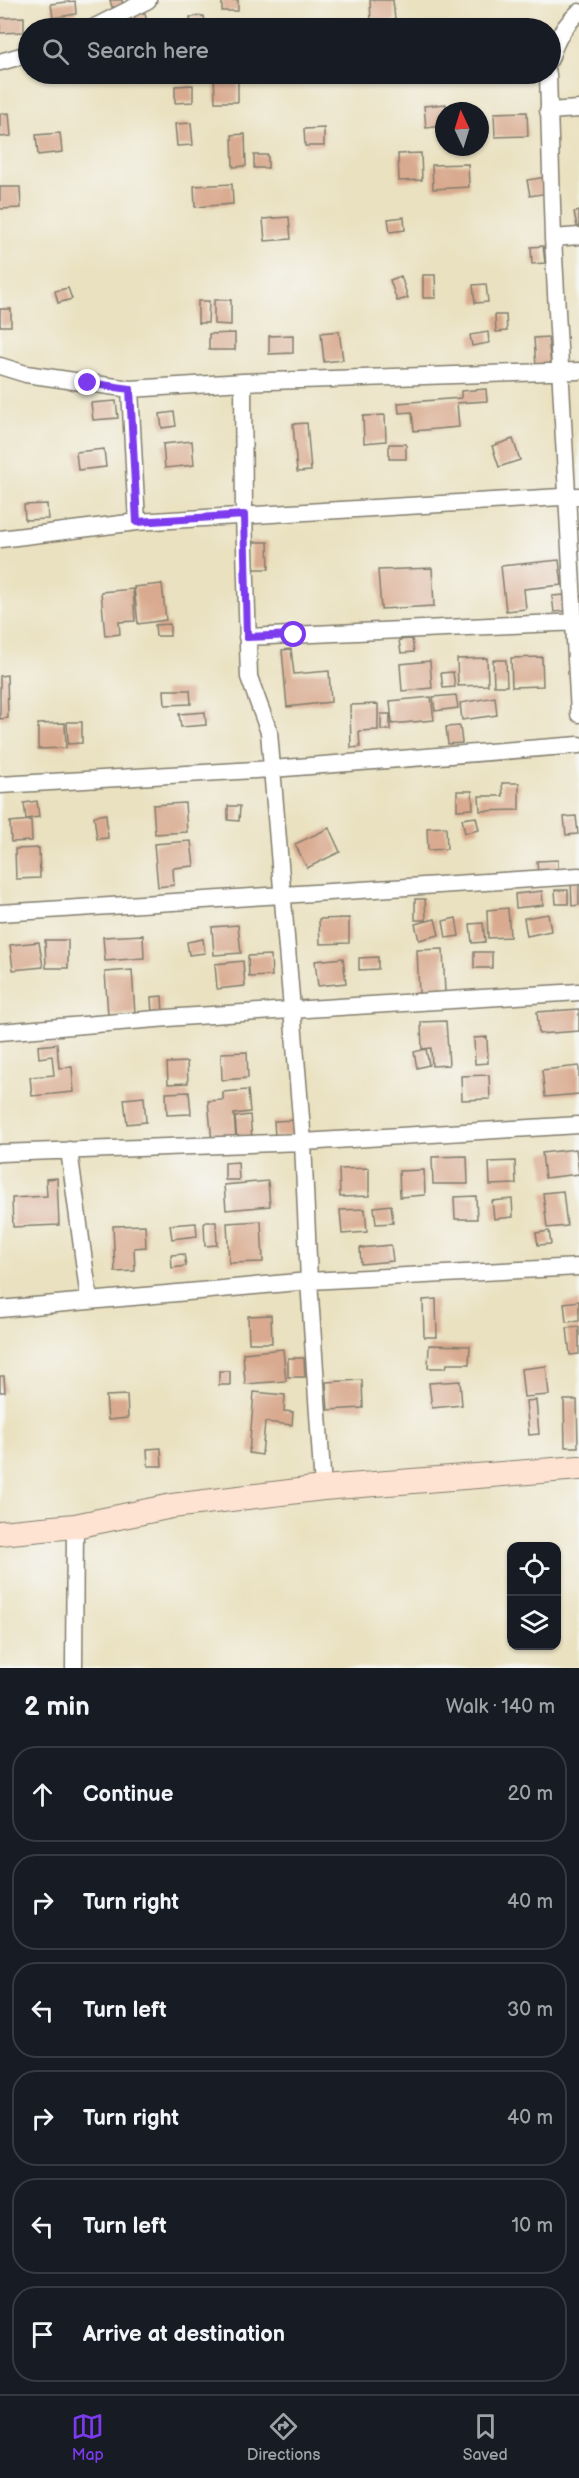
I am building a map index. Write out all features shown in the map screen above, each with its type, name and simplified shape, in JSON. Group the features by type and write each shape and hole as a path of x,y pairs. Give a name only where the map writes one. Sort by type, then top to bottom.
{"street":[{"path":"113,18 148,0"},
{"path":"561,31 579,12"},
{"path":"0,62 18,57"},
{"path":"548,84 560,373 574,497 579,714"},
{"path":"548,111 579,109"},
{"path":"553,238 579,236"},
{"path":"0,366 26,374 130,389 243,382 579,371"},
{"path":"243,382 249,677 269,732 303,1142 309,1281 323,1488"},
{"path":"130,389 137,522"},
{"path":"0,539 137,522 574,497"},
{"path":"247,637 577,622"},
{"path":"0,784 272,769 579,745"},
{"path":"0,913 579,876"},
{"path":"0,1032 292,1010 579,992"},
{"path":"0,1153 303,1142 579,1125"},
{"path":"69,1150 90,1299"},
{"path":"0,1309 90,1299 309,1281 579,1267"},
{"path":"0,1533 75,1526 172,1506 323,1488 579,1468"},
{"path":"74,1668 75,1526"}],"building":[{"path":"110,0 122,0 123,6 112,7"},
{"path":"222,0 238,0 238,11 222,11"},
{"path":"370,0 393,0 395,18 371,18"},
{"path":"75,1 76,14 53,18 51,4"},
{"path":"145,13 146,18 135,18 134,15"},
{"path":"24,17 18,18 18,32 0,33 0,18"},
{"path":"214,84 238,84 238,102 215,102"},
{"path":"193,85 193,102 175,103 175,86"},
{"path":"435,105 435,127 426,128 424,106"},
{"path":"527,112 528,136 495,137 494,113"},
{"path":"9,113 11,136 0,137 0,114"},
{"path":"191,123 193,145 177,146 175,124"},
{"path":"324,128 324,146 305,146 304,129"},
{"path":"60,133 62,152 38,155 36,135"},
{"path":"245,134 246,166 233,167 232,135"},
{"path":"421,153 422,180 399,181 398,154"},
{"path":"254,155 268,155 268,168 254,168"},
{"path":"468,164 469,187 433,189 432,165"},
{"path":"546,177 548,193 530,196 527,180"},
{"path":"232,184 233,204 195,207 194,186"},
{"path":"0,187 20,187 21,208 0,209"},
{"path":"579,211 579,231 578,231 574,212"},
{"path":"289,217 291,239 265,241 263,219"},
{"path":"404,217 405,230 390,232 388,219"},
{"path":"543,246 545,263 532,264 531,247"},
{"path":"423,275 435,275 436,298 423,298"},
{"path":"401,276 408,298 397,301 390,280"},
{"path":"486,284 488,302 475,303 473,285"},
{"path":"68,288 72,299 58,303 55,291"},
{"path":"214,300 231,300 231,325 214,324"},
{"path":"198,301 209,301 208,323 198,323"},
{"path":"0,309 11,309 11,326 0,326"},
{"path":"495,315 506,315 507,331 496,332"},
{"path":"339,331 343,360 324,362 321,333"},
{"path":"488,332 489,343 472,346 470,335"},
{"path":"235,333 235,350 209,350 209,334"},
{"path":"293,335 293,353 269,354 269,336"},
{"path":"548,337 551,366 536,367 534,338"},
{"path":"486,389 487,401 457,403 459,427 414,431 412,412 399,413 398,403 461,398 461,391"},
{"path":"116,401 118,418 93,420 91,403"},
{"path":"174,412 176,426 162,428 160,414"},
{"path":"385,415 386,441 364,443 363,416"},
{"path":"307,423 311,471 297,472 293,424"},
{"path":"513,439 520,460 499,467 492,446"},
{"path":"192,441 194,465 165,468 163,444"},
{"path":"389,444 406,444 406,459 389,459"},
{"path":"104,449 106,467 78,470 76,452"},
{"path":"47,504 48,519 25,520 24,505"},
{"path":"251,542 268,542 269,569 252,569"},
{"path":"559,560 562,585 524,589 526,609 506,611 501,566"},
{"path":"432,568 434,606 381,609 378,570"},
{"path":"162,584 166,620 138,624 134,587"},
{"path":"133,589 135,621 119,622 120,634 105,636 101,592"},
{"path":"564,595 566,611 554,612 552,596"},
{"path":"170,624 170,636 156,636 155,625"},
{"path":"412,639 414,652 401,653 399,640"},
{"path":"291,649 294,674 329,671 331,702 287,707 282,650"},
{"path":"542,657 543,686 512,687 511,658"},
{"path":"487,658 488,685 458,686 457,659"},
{"path":"493,660 506,660 507,686 494,686"},
{"path":"430,661 432,688 402,691 400,664"},
{"path":"453,672 455,687 443,688 441,673"},
{"path":"7,675 8,718 0,719 0,676"},
{"path":"164,690 190,690 191,704 165,705"},
{"path":"456,695 458,708 435,711 433,697"},
{"path":"431,697 434,720 392,724 390,701"},
{"path":"495,697 497,715 462,720 460,703"},
{"path":"378,704 378,730 359,731 360,747 351,748 350,705"},
{"path":"205,712 206,725 181,727 179,714"},
{"path":"381,714 390,714 390,730 381,730"},
{"path":"67,722 82,722 82,743 68,744"},
{"path":"65,723 66,748 38,749 38,724"},
{"path":"460,726 462,743 448,744 446,727"},
{"path":"502,783 519,783 519,810 480,811 479,796 503,796"},
{"path":"457,791 472,791 473,809 457,810"},
{"path":"37,801 39,817 26,819 24,803"},
{"path":"185,803 187,832 155,834 153,805"},
{"path":"228,806 240,806 239,821 228,820"},
{"path":"106,814 108,838 97,839 94,816"},
{"path":"576,816 578,834 566,835 564,817"},
{"path":"476,817 479,830 465,833 462,819"},
{"path":"31,820 32,841 11,842 10,822"},
{"path":"446,827 447,849 428,850 427,828"},
{"path":"329,828 340,852 307,868 295,844"},
{"path":"191,841 194,866 173,868 174,885 158,887 154,844"},
{"path":"39,848 40,878 16,879 15,849"},
{"path":"558,860 558,873 538,873 537,861"},
{"path":"571,881 579,881 579,905 572,906"},
{"path":"555,890 568,890 568,904 556,904"},
{"path":"542,891 543,905 516,908 515,894"},
{"path":"415,899 425,899 426,920 415,920"},
{"path":"508,908 510,937 488,938 487,910"},
{"path":"548,914 551,931 527,936 524,918"},
{"path":"349,918 349,943 320,944 319,919"},
{"path":"456,918 459,936 446,938 443,921"},
{"path":"435,919 439,935 419,940 415,924"},
{"path":"483,923 485,942 472,943 470,924"},
{"path":"238,925 241,953 214,955 212,927"},
{"path":"143,935 144,958 105,961 103,937"},
{"path":"203,939 205,953 189,955 187,942"},
{"path":"45,940 68,940 68,968 46,968"},
{"path":"39,942 43,967 13,970 10,945"},
{"path":"443,949 445,993 419,994 417,950"},
{"path":"474,952 492,952 492,968 474,968"},
{"path":"271,955 272,976 249,977 248,956"},
{"path":"378,957 378,969 359,970 359,958"},
{"path":"343,958 346,983 318,986 315,961"},
{"path":"243,961 245,986 217,989 215,964"},
{"path":"132,970 135,1014 108,1015 105,972"},
{"path":"162,996 163,1015 152,1015 151,997"},
{"path":"579,1009 579,1031 539,1034 537,1012"},
{"path":"446,1021 449,1065 432,1066 431,1048 422,1049 421,1022"},
{"path":"487,1037 488,1063 475,1064 474,1038"},
{"path":"57,1044 59,1068 72,1067 74,1092 32,1096 30,1077 54,1075 52,1056 39,1058 38,1046"},
{"path":"426,1049 429,1065 417,1068 414,1052"},
{"path":"247,1052 248,1078 222,1080 221,1053"},
{"path":"187,1062 188,1083 168,1084 167,1063"},
{"path":"579,1066 579,1094 545,1097 542,1070"},
{"path":"489,1075 490,1099 462,1100 461,1076"},
{"path":"248,1090 250,1112 234,1114 236,1140 212,1142 208,1101 223,1100 223,1092"},
{"path":"189,1092 191,1114 167,1115 166,1093"},
{"path":"144,1097 146,1122 127,1124 124,1099"},
{"path":"250,1115 252,1139 237,1140 235,1117"},
{"path":"297,1120 297,1135 275,1137 274,1121"},
{"path":"576,1149 579,1174 545,1178 542,1153"},
{"path":"467,1156 468,1184 433,1184 432,1157"},
{"path":"515,1161 516,1184 490,1185 489,1162"},
{"path":"238,1162 239,1180 225,1180 225,1163"},
{"path":"369,1168 369,1196 340,1197 339,1169"},
{"path":"424,1170 425,1195 400,1197 399,1171"},
{"path":"57,1178 59,1225 13,1227 12,1198 47,1196 46,1179"},
{"path":"268,1181 270,1206 226,1210 224,1185"},
{"path":"563,1191 567,1226 547,1228 543,1193"},
{"path":"476,1196 477,1219 455,1219 454,1197"},
{"path":"512,1199 513,1217 494,1219 492,1201"},
{"path":"391,1205 393,1223 376,1224 374,1207"},
{"path":"365,1209 367,1232 342,1234 340,1210"},
{"path":"261,1221 263,1262 229,1263 227,1223"},
{"path":"204,1222 216,1222 217,1245 205,1246"},
{"path":"196,1223 197,1236 172,1239 170,1225"},
{"path":"145,1225 146,1247 134,1248 135,1271 115,1272 113,1226"},
{"path":"549,1231 551,1244 538,1245 536,1233"},
{"path":"391,1245 393,1261 361,1264 360,1248"},
{"path":"184,1254 186,1266 172,1268 171,1255"},
{"path":"436,1299 437,1337 424,1337 423,1300"},
{"path":"579,1301 579,1321 566,1322 564,1303"},
{"path":"271,1315 272,1343 249,1343 248,1316"},
{"path":"579,1327 579,1354 570,1355 567,1328"},
{"path":"429,1345 470,1346 469,1364 447,1364 446,1368 428,1368"},
{"path":"283,1349 286,1381 245,1384 243,1353"},
{"path":"288,1358 304,1358 305,1377 288,1377"},
{"path":"546,1366 549,1395 524,1397 521,1369"},
{"path":"219,1371 230,1371 230,1385 219,1385"},
{"path":"0,1376 4,1376 5,1392 0,1392"},
{"path":"362,1380 363,1408 328,1410 326,1382"},
{"path":"460,1381 462,1405 432,1408 429,1383"},
{"path":"254,1392 285,1395 284,1411 293,1412 292,1425 265,1422 262,1455 249,1453"},
{"path":"127,1395 128,1418 108,1420 106,1396"},
{"path":"536,1400 539,1434 529,1435 526,1401"},
{"path":"564,1400 577,1400 578,1447 565,1447"},
{"path":"161,1448 162,1466 148,1466 147,1449"}],"route":[{"path":"88,383 130,389 137,522 244,515 247,637 294,635"}]}
